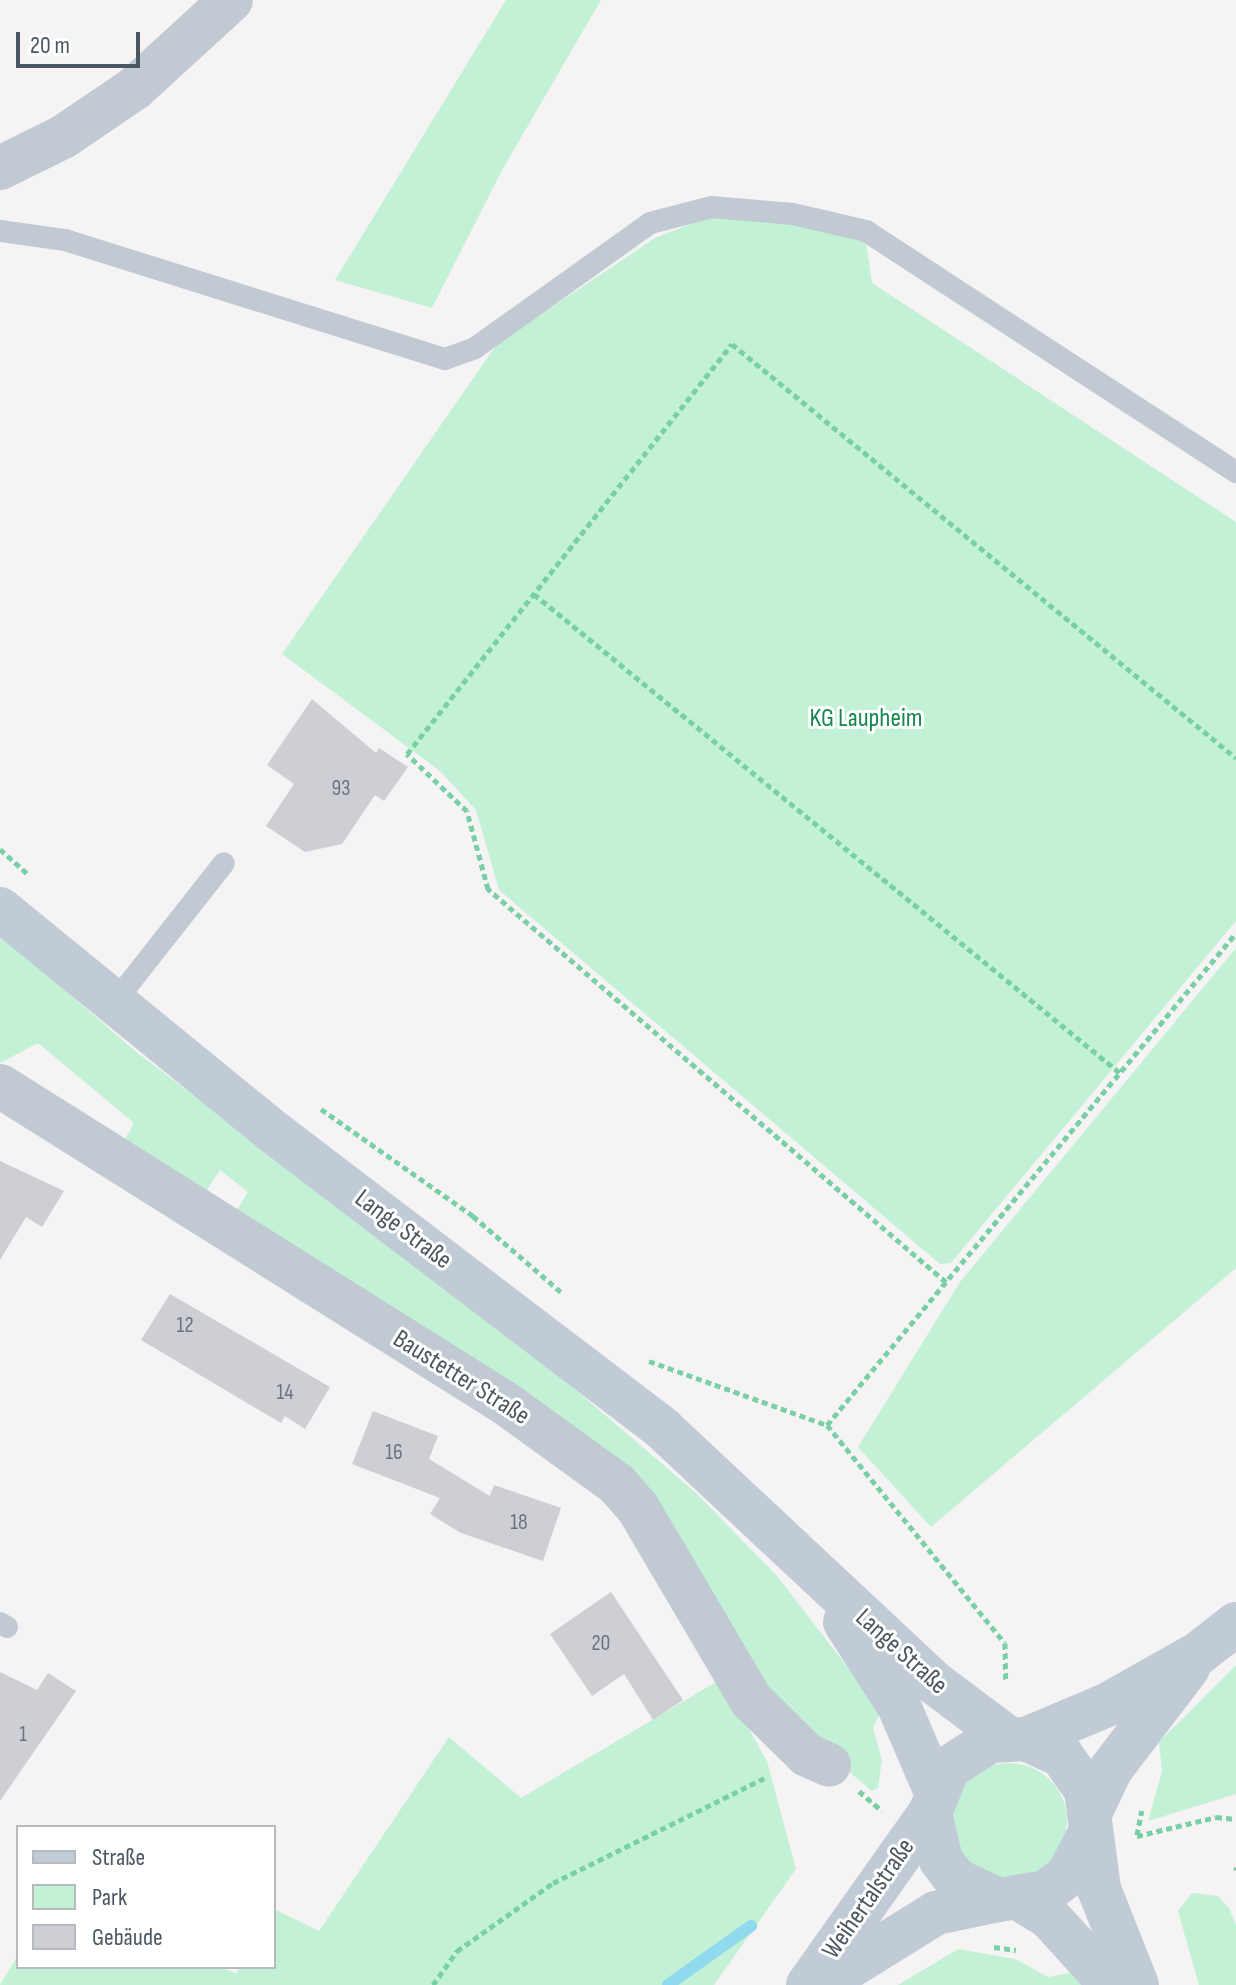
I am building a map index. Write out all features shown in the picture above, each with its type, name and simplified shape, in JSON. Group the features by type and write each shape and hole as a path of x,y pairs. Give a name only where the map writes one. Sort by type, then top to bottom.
{"street":[{"path":"0,168 63,137 135,88 231,0"},
{"name":"Lange Straße","path":"0,909 113,1004 663,1429 960,1705 1017,1739"},
{"name":"Baustetter Straße","path":"0,1086 505,1403 617,1484 638,1508 751,1700 818,1760"},
{"name":"Lange Straße","path":"800,1559 899,1706 932,1801"},
{"path":"1111,1985 1049,1917 956,1880 941,1860 932,1801 948,1768 967,1751 1017,1739 1095,1711 1199,1653 1236,1624"},
{"path":"1010,1900 1046,1892 1068,1875 1111,1769 1199,1653"},
{"path":"1017,1739 1062,1756 1076,1772 1091,1822 1099,1889 1137,1985"},
{"name":"Weihertalstraße","path":"808,1985 932,1801"},
{"name":"Weihertalstraße","path":"820,1985 936,1913 1010,1900"}],"lane":[{"path":"0,231 65,240 445,359 475,348 650,223 712,207 793,214 866,231 1236,472"},
{"path":"113,1004 224,863"}],"path":[{"path":"946,1282 488,889 467,811 407,754 732,344 1236,758"},
{"path":"534,594 1120,1073"},
{"path":"827,1425 1236,933"},
{"path":"633,1355 827,1425 1005,1643 1006,1694"},
{"path":"433,1985 457,1951 553,1883 818,1760"},
{"path":"1137,1836 1216,1817 1236,1819"},
{"path":"978,1944 1018,1951 1055,1971 1083,1953"}],"green space":[{"path":"506,0 601,0 501,172 432,308 335,280"},
{"name":"KG Laupheim","path":"709,217 795,223 866,242 872,283 1236,522 1236,921 951,1263 940,1264 499,890 476,810 440,771 282,654 497,344 655,238"},
{"path":"0,934 135,1051 522,1344 695,1492 778,1577 881,1711 873,1728 882,1760 878,1788 872,1791 770,1705 661,1525 234,1215 248,1192 220,1170 203,1196 122,1145 134,1123 38,1043 0,1063"},
{"path":"1236,948 1236,1268 931,1527 858,1447 960,1282"},
{"path":"1236,1665 1236,1794 1148,1821 1162,1771 1159,1742"},
{"path":"721,1679 767,1761 796,1869 714,1985 0,1985 16,1958 16,1969 225,1969 236,1974 239,1969 276,1969 276,1910 319,1931 449,1737 521,1798"},
{"path":"1009,1763 1031,1767 1050,1780 1063,1799 1067,1821 1063,1843 1050,1862 1031,1875 1009,1879 987,1875 968,1862 955,1843 951,1821 955,1799 968,1780 987,1767"},
{"path":"1192,1893 1218,1896 1229,1908 1236,1925 1236,1985 1199,1985 1178,1911"},
{"path":"958,1949 1015,1959 1048,1977 1074,1972 1084,1985 898,1985"}],"building":[{"path":"312,699 376,753 379,748 408,767 384,801 375,795 342,844 305,852 266,826 294,784 267,765"},
{"path":"0,1161 64,1191 42,1227 26,1217 0,1260"},
{"path":"170,1294 330,1387 305,1429 285,1416 281,1423 141,1340"},
{"path":"373,1411 438,1436 429,1459 490,1496 494,1485 561,1508 543,1561 461,1533 430,1514 440,1498 352,1464"},
{"path":"611,1592 683,1700 653,1720 624,1674 592,1696 550,1634"},
{"path":"0,1672 37,1690 48,1673 76,1691 0,1801"}],"waterway":[{"path":"668,1985 751,1926"}]}
